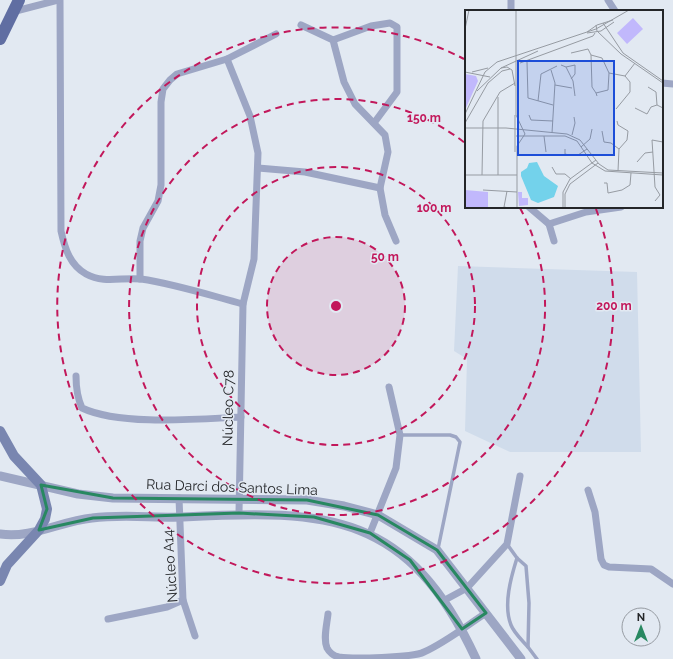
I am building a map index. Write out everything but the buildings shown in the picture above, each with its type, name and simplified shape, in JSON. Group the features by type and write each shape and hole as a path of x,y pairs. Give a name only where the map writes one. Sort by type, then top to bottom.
{"main road":[{"path":"0,39 19,0"},
{"path":"0,431 14,456 41,485 47,509 45,519 39,530 7,565 0,581"}],"street":[{"path":"12,12 59,0 60,231 64,248 70,260 86,274 103,280 140,279 243,304"},
{"path":"608,0 614,10"},
{"path":"301,25 333,40 371,26 390,23 397,27 397,92 374,123"},
{"path":"140,279 140,241 143,228 158,201 161,185 161,102 163,89 177,74 227,59 276,34"},
{"path":"333,40 344,82 355,104 385,135 388,152 380,188 385,215 396,241"},
{"name":"Núcleo C78","path":"227,59 251,123 258,153 254,259 243,304 242,417 238,499 239,513"},
{"path":"663,83 673,84"},
{"path":"258,168 305,172 380,188"},
{"path":"530,208 549,224 554,241"},
{"path":"549,224 586,212 613,208"},
{"path":"76,376 79,402 82,408 92,413 129,418 185,419 242,417"},
{"path":"370,533 396,468 400,435 389,387"},
{"name":"Rua Darci dos Santos Lima","path":"0,476 78,494 113,498 307,500 344,506 378,515 437,550 468,588 521,659"},
{"path":"443,601 468,588 507,544 520,476"},
{"path":"588,490 596,518 601,559 604,565 609,567 651,569 673,584"},
{"name":"Núcleo A14","path":"179,498 184,600 195,636"},
{"name":"Rua Darci dos Santos Lima","path":"0,534 17,535 69,522 93,518 180,517 239,513 314,517 370,533 410,560 443,601 462,629 476,659"},
{"path":"108,620 167,607 184,600"},
{"path":"328,614 325,640 327,647 339,658 392,658 423,653 486,613"}],"lane":[{"path":"400,435 450,435 456,437 460,442 437,550"},
{"path":"507,544 517,558 526,566 528,575 528,647"},
{"path":"517,558 511,578 509,617 511,626 537,659"}],"highlighted area":[{"path":"41,485 113,498 307,500 378,515 437,550 486,613 462,629 410,560 370,533 314,517 239,513 93,518 39,530 47,509"}],"shaded area":[{"path":"458,266 637,272 641,452 510,452 465,431 467,359 454,351"}]}
